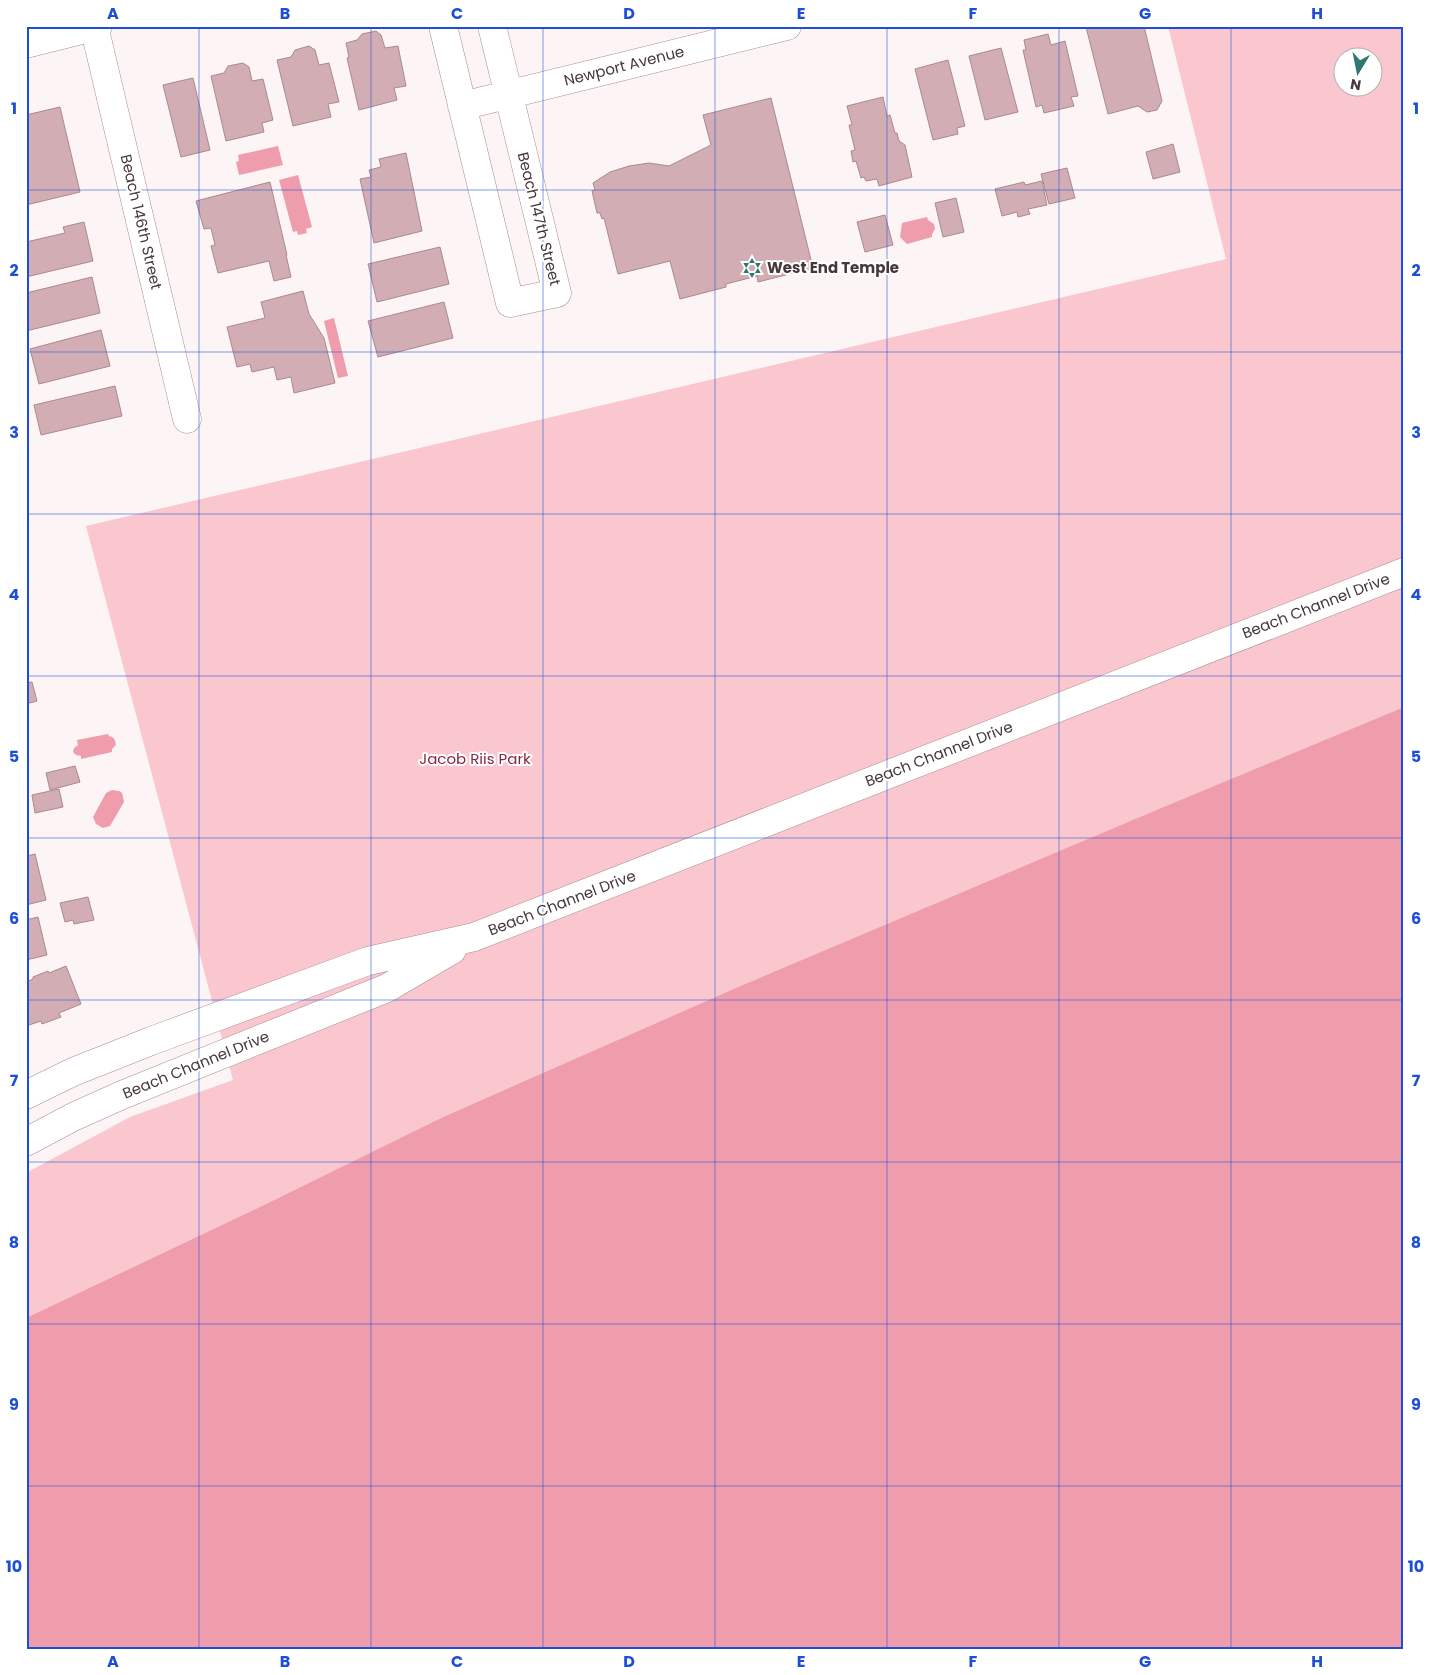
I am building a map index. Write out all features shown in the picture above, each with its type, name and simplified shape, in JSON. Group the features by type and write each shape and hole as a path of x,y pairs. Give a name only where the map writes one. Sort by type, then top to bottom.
{"main road":[{"name":"Beach 147th Street","path":"443,26 510,303 557,293 492,26"},
{"name":"Newport Avenue","path":"462,106 787,26"},
{"path":"26,44 95,27"},
{"name":"Beach 146th Street","path":"95,27 187,419"},
{"name":"Beach Channel Drive","path":"26,1095 73,1072 151,1041 368,961 474,937 1404,572"},
{"name":"Beach Channel Drive","path":"26,1142 122,1095 387,988 474,937"}],"green space":[{"name":"Jacob Riis Park","path":"1168,26 1404,26 1404,707 738,987 443,1117 266,1204 26,1318 26,1173 130,1117 233,1080 86,526 1226,259"}],"shaded area":[{"path":"278,146 283,165 239,175 236,162 239,161 238,155"},
{"path":"298,175 312,227 306,229 307,233 298,235 297,231 293,232 279,180"},
{"path":"927,217 934,224 935,229 932,237 907,244 900,237 902,223"},
{"path":"334,318 348,376 338,378 324,321"},
{"path":"1404,707 1404,1649 26,1649 26,1318 266,1204 443,1117 738,987"},
{"path":"108,734 116,743 112,752 81,759 81,756 73,752 74,748 78,745 77,740"},
{"path":"112,790 122,793 124,802 110,826 103,828 96,824 93,817 106,793"}],"building":[{"path":"1144,26 1162,101 1157,110 1147,112 1138,106 1108,114 1086,27"},
{"path":"376,31 381,35 385,48 398,46 406,86 394,88 397,100 359,110 347,58 349,57 346,43 357,40 362,34"},
{"path":"1048,34 1051,45 1065,41 1078,96 1071,97 1074,106 1044,113 1042,105 1036,107 1023,50 1026,50 1024,40"},
{"path":"309,46 315,50 319,65 329,63 339,102 328,104 331,117 293,126 277,60 291,57 295,50"},
{"path":"1001,48 1018,112 985,120 969,56"},
{"path":"948,60 965,126 957,128 958,134 933,140 915,69"},
{"path":"243,63 249,67 252,81 263,79 273,120 262,123 264,132 226,141 211,76 224,73 228,66"},
{"path":"193,78 210,150 181,157 163,85"},
{"path":"883,97 887,116 890,115 899,141 905,145 912,177 879,186 877,179 866,181 864,177 861,178 856,161 853,162 851,151 855,150 849,125 852,125 847,106"},
{"path":"771,98 813,268 758,282 757,276 726,284 726,287 680,299 670,261 618,274 604,218 602,219 600,213 597,213 592,191 595,190 593,183 610,172 629,166 649,163 669,166 711,145 703,115"},
{"path":"60,107 80,192 26,205 26,115"},
{"path":"1173,144 1180,172 1153,179 1146,152"},
{"path":"406,153 422,231 374,243 360,179 371,177 369,170 381,167 379,159"},
{"path":"1067,168 1075,198 1049,204 1041,174"},
{"path":"1042,181 1047,205 1028,209 1030,214 1018,217 1017,212 1002,216 995,189 1024,182 1025,185"},
{"path":"270,182 291,277 274,281 269,261 218,273 211,246 215,245 211,228 204,229 196,201"},
{"path":"956,198 964,232 943,237 935,203"},
{"path":"885,215 893,245 865,252 857,222"},
{"path":"84,222 93,261 26,277 26,242 65,233 63,227"},
{"path":"440,247 449,284 377,302 368,264"},
{"path":"92,277 100,313 26,331 26,293"},
{"path":"303,291 309,314 324,338 335,383 294,393 291,377 277,380 274,367 252,372 250,364 237,367 227,327 265,318 261,302"},
{"path":"444,302 453,338 378,357 368,321"},
{"path":"101,330 110,366 39,384 30,349"},
{"path":"115,386 122,416 41,435 34,405"},
{"path":"32,682 37,701 26,704 26,683"},
{"path":"75,766 80,782 50,790 46,773"},
{"path":"59,789 63,807 35,813 32,795"},
{"path":"35,854 46,900 26,905 26,856"},
{"path":"88,897 94,920 74,924 73,920 65,922 60,903"},
{"path":"38,917 47,955 26,960 26,920"},
{"path":"66,966 81,1004 59,1013 61,1017 42,1024 41,1021 26,1026 26,982 48,971 49,973"}],"place":[{"name":"West End Temple","path":"752,268"}]}
